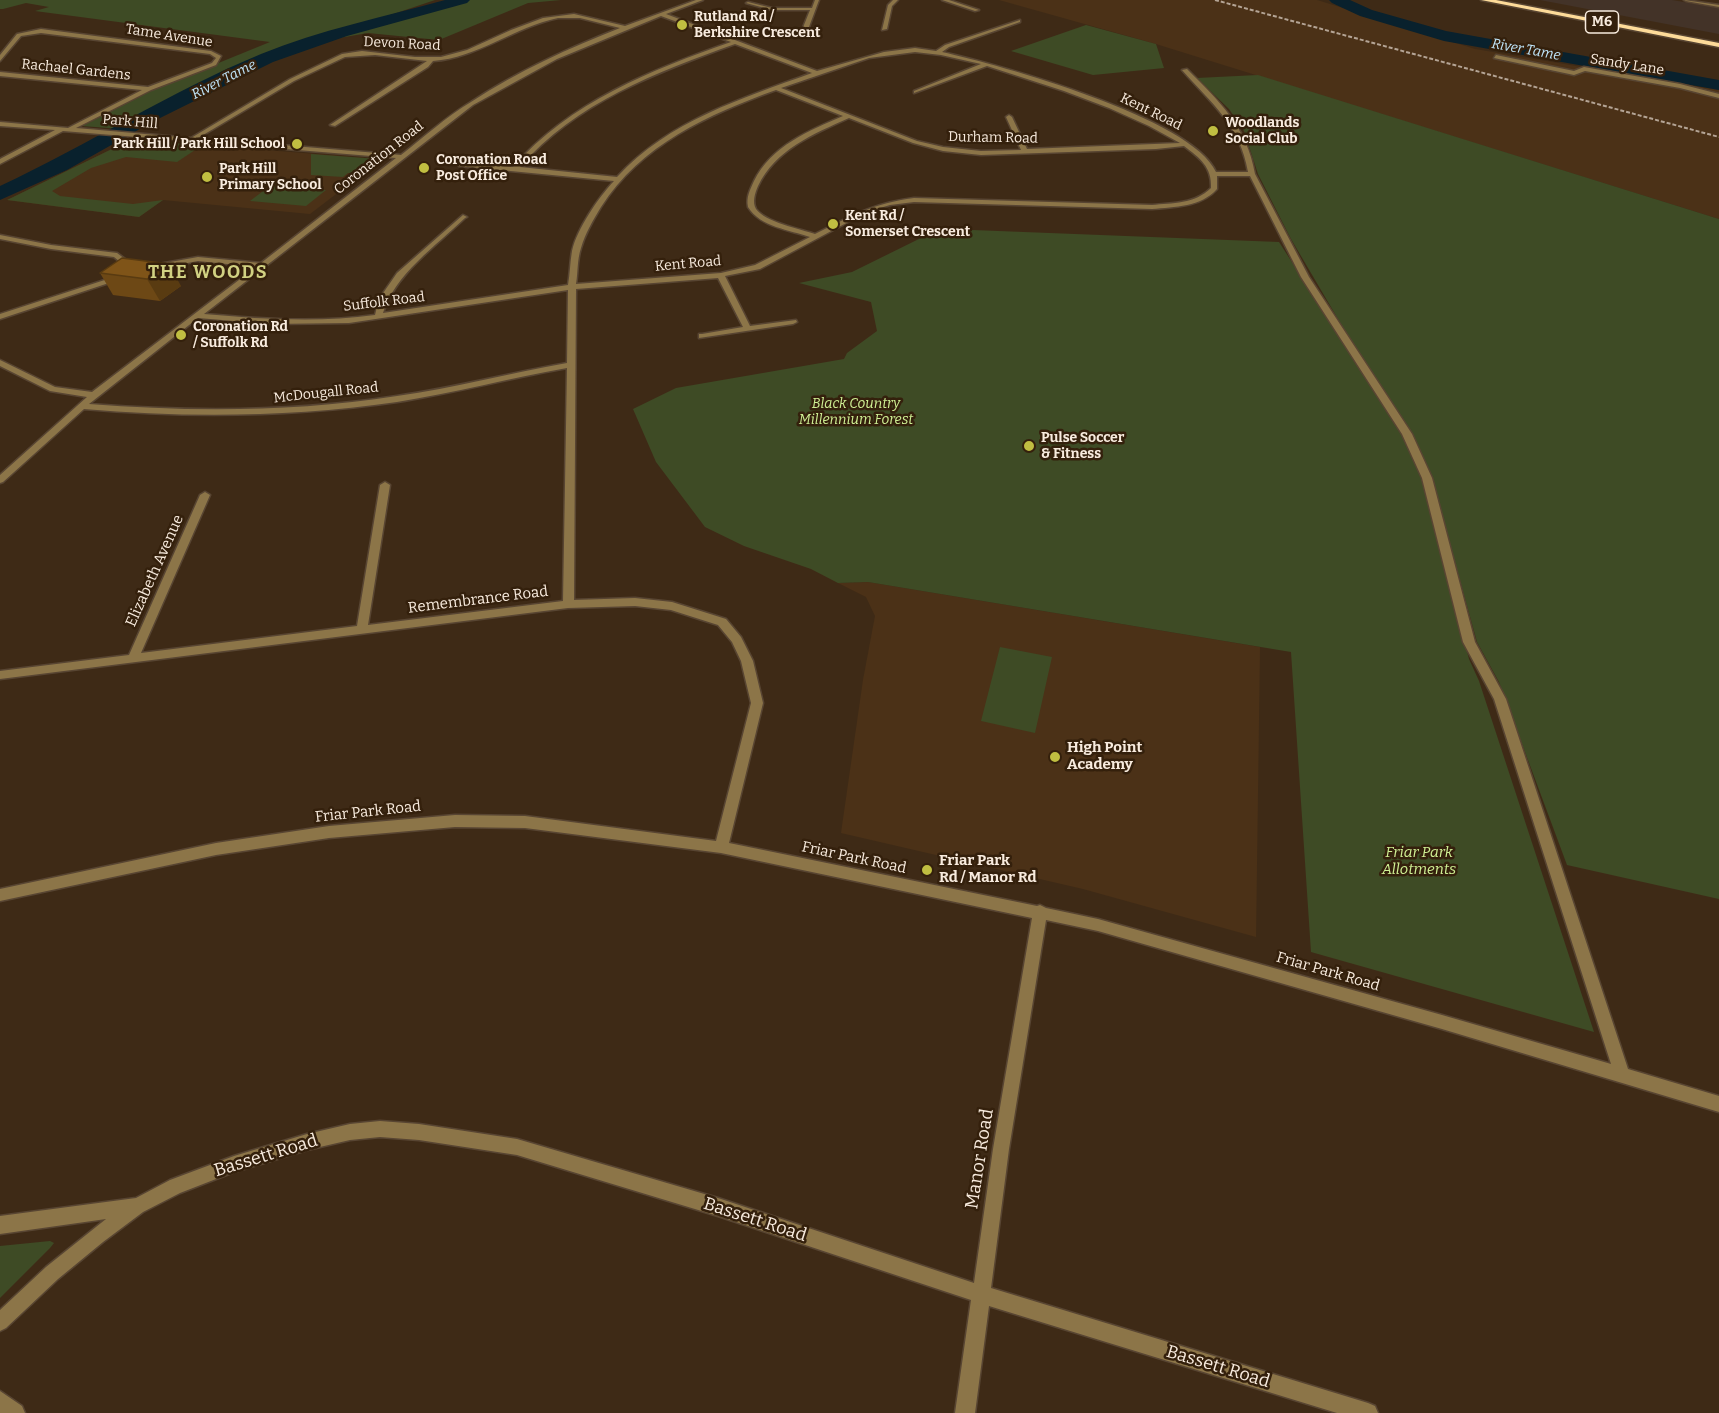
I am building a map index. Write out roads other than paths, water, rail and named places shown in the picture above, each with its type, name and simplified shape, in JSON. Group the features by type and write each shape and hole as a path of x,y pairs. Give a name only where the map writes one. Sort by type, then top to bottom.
{"highway":[{"name":"M6","path":"1485,0 1719,45"},
{"name":"M6","path":"1511,0 1719,39"}],"street":[{"name":"Coronation Road","path":"0,480 80,406 402,157 498,87 560,54 623,27 701,0"},
{"path":"803,35 817,0"},
{"path":"884,29 890,5 896,0"},
{"path":"944,0 976,10"},
{"path":"1686,0 1719,6"},
{"path":"748,3 772,9 813,9"},
{"path":"661,14 817,74"},
{"name":"Devon Road","path":"193,140 266,94 339,57 364,53 431,60 452,57 553,17 580,17 623,27"},
{"path":"938,52 947,46 1018,21"},
{"name":"Tame Avenue","path":"0,162 149,89 214,64 219,57 211,52 41,31 19,35"},
{"name":"Rachael Gardens","path":"0,58 19,35"},
{"path":"515,169 528,153 553,132 612,93 668,66 736,42"},
{"name":"Kent Road","path":"568,604 572,287 576,250 596,209 618,179 640,158 678,131 719,111 776,88 872,54 916,50 938,52 987,64 1126,113 1203,156 1214,174 1214,189 1208,195 1186,204 1136,207 914,200 889,203 864,211 757,267 721,275 572,287"},
{"name":"Sandy Lane","path":"1496,57 1574,73 1584,69 1719,96"},
{"path":"333,125 426,66 431,60"},
{"path":"916,92 987,64"},
{"path":"1185,70 1232,120 1247,149 1252,174 1305,277 1407,435 1427,478 1469,642 1500,699 1622,1075"},
{"name":"Rachael Gardens","path":"0,74 149,89"},
{"name":"Durham Road","path":"776,88 915,142 943,149 981,153 1184,144"},
{"path":"815,236 770,220 755,212 750,202 752,194 765,167 787,147 849,116"},
{"path":"1009,117 1025,152"},
{"name":"Park Hill","path":"0,124 402,157"},
{"path":"459,164 618,179"},
{"path":"1214,174 1252,174"},
{"path":"378,317 383,298 400,275 463,217"},
{"path":"0,237 51,247 117,255 138,272"},
{"path":"0,316 169,263 198,259 262,265"},
{"path":"721,275 747,328"},
{"name":"Suffolk Road","path":"198,316 293,323 378,317 572,287"},
{"path":"702,336 793,322"},
{"path":"0,363 53,389 94,395"},
{"name":"McDougall Road","path":"80,406 148,412 282,412 399,399 571,365"},
{"path":"362,630 385,485"},
{"name":"Elizabeth Avenue","path":"133,659 205,495"},
{"name":"Remembrance Road","path":"0,675 568,604 635,602 672,606 722,622 737,640 747,662 758,703 721,847"},
{"name":"Friar Park Road","path":"0,895 216,849 329,832 455,821 525,822 721,847 1040,911 1283,976 1719,1104"},
{"name":"Manor Road","path":"965,1413 980,1294 1040,911"},
{"name":"Bassett Road","path":"0,1322 52,1273 137,1206 176,1186 234,1164 307,1142 350,1132 380,1129 419,1132 517,1147 718,1207 980,1294 1368,1413"},
{"name":"Bassett Road","path":"0,1225 137,1206"},
{"path":"0,1401 15,1413"}],"waterway":[{"name":"River Tame","path":"0,194 60,166 147,117 267,58 341,33 462,0"},
{"name":"River Tame","path":"1337,0 1366,13 1444,36 1719,85"}],"railway":[{"path":"1215,0 1719,137"}],"place":[{"name":"Rutland Rd / Berkshire Crescent","path":"682,25"},
{"name":"Woodlands Social Club","path":"1213,131"},
{"name":"Park Hill / Park Hill School","path":"297,144"},
{"name":"Coronation Road Post Office","path":"424,168"},
{"name":"Park Hill Primary School","path":"207,177"},
{"name":"Kent Rd / Somerset Crescent","path":"833,224"},
{"name":"Coronation Rd / Suffolk Rd","path":"181,335"},
{"name":"Pulse Soccer & Fitness","path":"1029,446"},
{"name":"High Point Academy","path":"1055,757"},
{"name":"Friar Park Rd / Manor Rd","path":"927,870"}],"district":[{"name":"THE WOODS","path":"208,273"}],"park label":[{"name":"Black Country Millennium Forest","path":"856,412"},
{"name":"Friar Park Allotments","path":"1419,862"}]}
